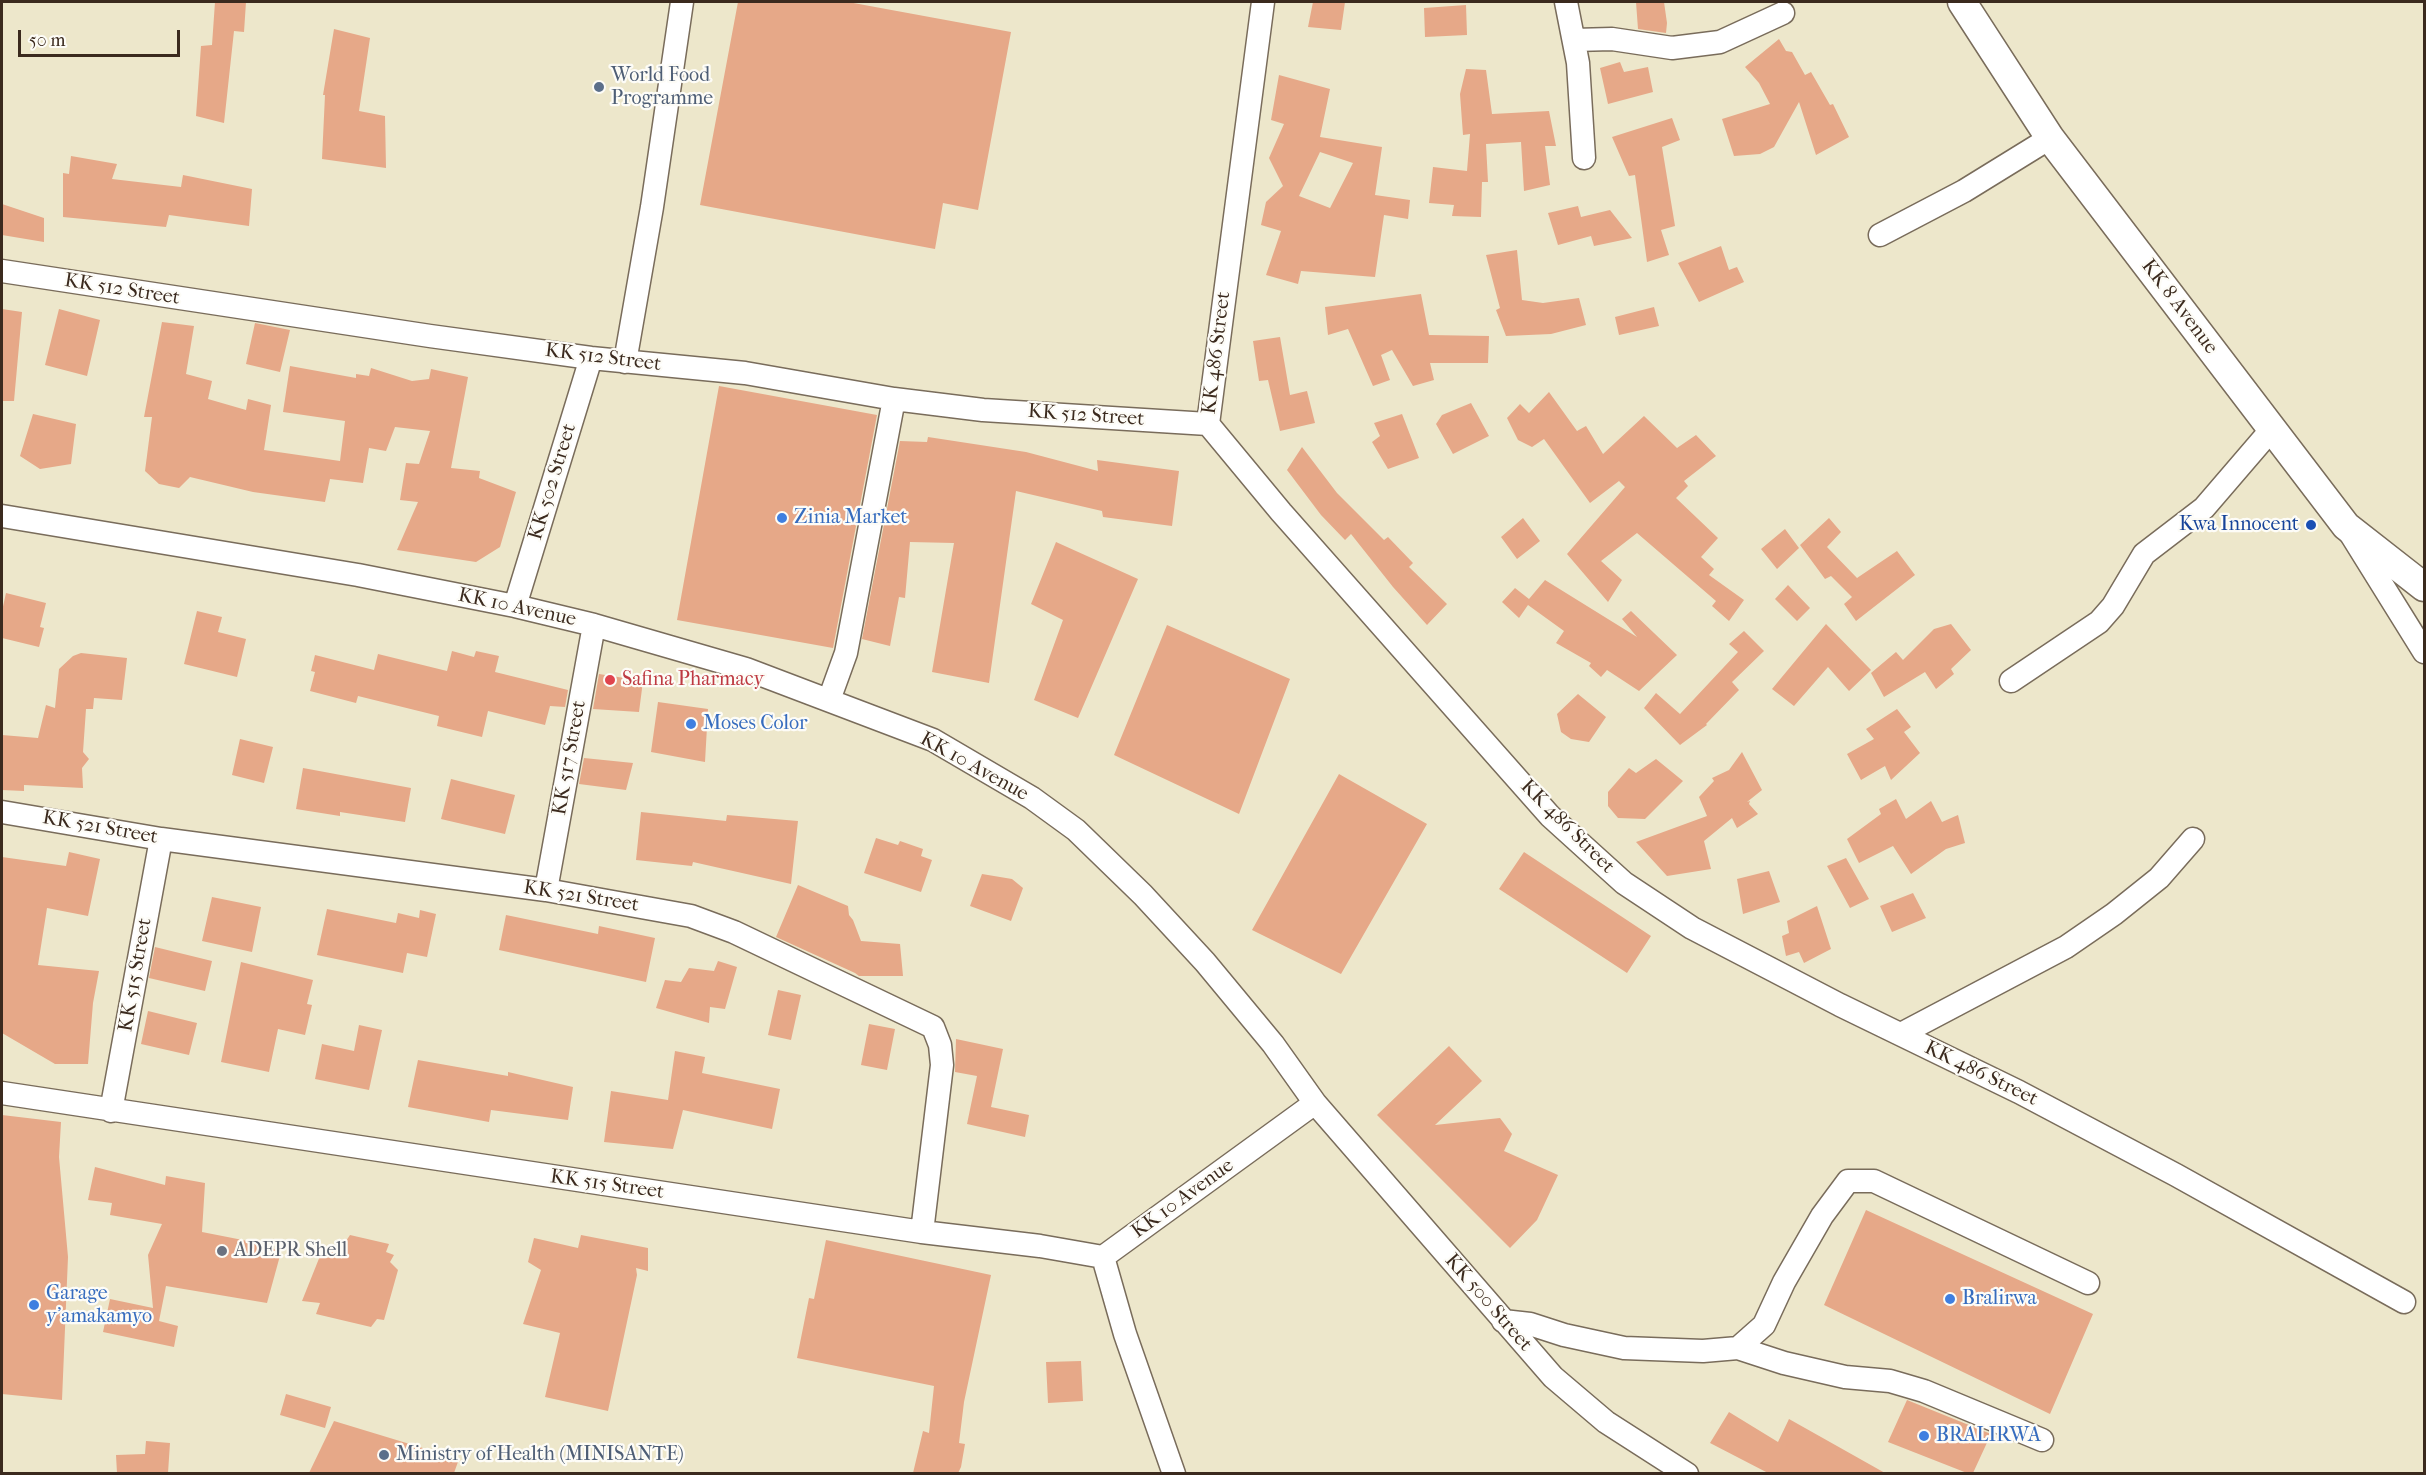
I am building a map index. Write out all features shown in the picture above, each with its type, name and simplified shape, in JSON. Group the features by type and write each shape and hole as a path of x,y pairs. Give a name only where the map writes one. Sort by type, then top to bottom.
{"main road":[{"name":"KK 8 Avenue","path":"1962,2 2050,138 2346,526 2424,587"}],"street":[{"path":"625,362 652,207 682,2"},
{"name":"KK 486 Street","path":"1263,2 1208,424 1289,521 1550,816 1624,883 1692,928 2019,1092 2156,1164 2404,1302"},
{"path":"1566,2 1578,63 1584,158"},
{"path":"1574,40 1612,39 1672,48 1720,42 1783,13"},
{"path":"1880,235 1964,191 2050,138"},
{"name":"KK 512 Street","path":"2,271 430,336 625,362 745,373 894,399 982,410 1208,424"},
{"name":"KK 502 Street","path":"515,606 591,358"},
{"path":"829,700 846,653 894,399"},
{"path":"2011,681 2098,622 2113,606 2144,554 2204,508 2271,430"},
{"name":"KK 10 Avenue","path":"2,516 358,574 515,606 594,625 746,669 933,740 1032,798 1076,830 1143,895 1205,962 1273,1044 1316,1102 1103,1257"},
{"path":"2346,526 2380,585 2424,652"},
{"name":"KK 517 Street","path":"546,890 594,625"},
{"name":"KK 521 Street","path":"2,812 161,839 546,890 692,916 734,932 933,1027 940,1045 942,1065 922,1232"},
{"name":"KK 515 Street","path":"111,1111 161,839"},
{"path":"1901,1034 2085,934 2159,878 2193,839"},
{"name":"KK 515 Street","path":"2,1093 922,1232 1040,1246 1103,1257"},
{"name":"KK 500 Street","path":"1316,1102 1552,1377 1606,1422 1687,1473"},
{"path":"1738,1348 1764,1325 1784,1282 1822,1216 1848,1181 1874,1181 2088,1283"},
{"path":"1103,1257 1125,1334 1174,1473"},
{"path":"1503,1321 1530,1324 1564,1335 1624,1348 1703,1351 1738,1348 1784,1363 1845,1377 1890,1381 1924,1391 2042,1440"}],"building":[{"path":"215,2 246,2 244,32 234,31 224,123 196,116 201,46 212,45"},
{"path":"738,2 848,2 1011,32 978,210 943,203 935,249 700,205"},
{"path":"1313,2 1345,2 1341,30 1308,27"},
{"path":"1636,2 1664,2 1666,33 1638,29"},
{"path":"1466,5 1467,35 1425,37 1424,8"},
{"path":"334,29 370,38 359,111 385,116 386,168 322,159 325,95 323,95"},
{"path":"1779,39 1786,51 1792,52 1805,75 1811,72 1830,105 1833,104 1849,137 1816,155 1799,102 1774,147 1760,154 1734,156 1722,119 1770,104 1759,83 1745,67"},
{"path":"1620,62 1624,72 1648,67 1653,92 1608,104 1600,68"},
{"path":"1466,69 1486,70 1492,114 1549,111 1556,146 1545,146 1550,185 1524,191 1521,142 1486,144 1488,182 1482,182 1481,217 1452,216 1454,205 1429,203 1433,167 1467,171 1470,134 1463,135 1460,94"},
{"path":"1279,75 1330,89 1320,137 1382,147 1375,195 1410,200 1408,219 1384,215 1375,277 1301,271 1298,284 1266,275 1281,231 1261,225 1266,202 1283,186 1269,158 1284,124 1271,120","holes":["1320,152 1353,163 1330,208 1299,196"]},
{"path":"1672,118 1680,140 1662,147 1675,226 1661,230 1669,255 1647,262 1635,175 1629,176 1612,137"},
{"path":"71,156 117,164 112,179 181,187 183,175 252,189 249,226 169,215 166,227 63,217 63,173 69,174"},
{"path":"2,204 44,218 44,242 2,235"},
{"path":"1578,206 1581,217 1610,210 1632,238 1594,246 1591,236 1558,245 1548,213"},
{"path":"1721,246 1729,270 1737,267 1744,282 1699,302 1678,263"},
{"path":"1517,250 1522,300 1543,303 1579,298 1586,325 1551,334 1506,336 1496,310 1500,308 1486,255"},
{"path":"1421,294 1429,335 1489,336 1488,363 1430,363 1434,380 1413,386 1392,350 1381,355 1390,380 1373,386 1348,329 1328,335 1325,307"},
{"path":"1654,307 1659,326 1619,335 1615,317"},
{"path":"2,309 22,312 14,401 2,401"},
{"path":"59,309 100,320 87,376 45,365"},
{"path":"162,322 194,326 186,374 212,381 208,399 246,410 248,399 271,405 264,450 340,461 345,421 283,412 290,366 356,378 356,374 369,376 371,368 412,381 429,379 431,369 468,377 451,468 480,471 479,478 516,492 500,547 476,562 397,550 418,502 400,500 406,463 419,464 430,431 395,427 386,451 369,448 363,483 330,479 325,502 253,492 190,477 179,488 159,484 145,471 152,417 144,417"},
{"path":"255,323 290,330 280,372 246,364"},
{"path":"1280,337 1290,395 1307,391 1315,423 1280,431 1268,380 1259,381 1253,341"},
{"name":"Zinia Market","path":"719,386 877,415 833,648 677,620"},
{"path":"1549,392 1577,431 1586,426 1603,454 1644,416 1677,448 1696,435 1716,456 1684,481 1688,486 1676,498 1718,538 1701,557 1714,569 1709,575 1744,600 1729,621 1712,606 1716,601 1637,533 1601,561 1622,580 1608,602 1567,554 1625,487 1619,481 1590,503 1544,439 1532,447 1518,440 1507,418 1520,404 1529,413"},
{"path":"1471,403 1489,436 1453,454 1436,424 1442,415"},
{"path":"33,414 76,424 71,464 40,469 20,456"},
{"path":"1402,414 1419,458 1388,469 1372,442 1380,436 1374,423"},
{"path":"928,437 1026,452 1098,471 1097,460 1179,471 1172,526 1103,517 1102,511 1016,491 989,683 932,672 954,543 910,542 905,598 899,597 890,646 862,639 900,441 927,442"},
{"path":"1302,447 1337,493 1384,540 1388,537 1413,563 1409,567 1447,604 1427,625 1351,534 1345,540 1321,515 1287,470"},
{"path":"1523,518 1540,541 1517,559 1501,537"},
{"path":"1829,518 1841,532 1827,547 1857,578 1897,551 1915,575 1856,621 1844,604 1852,597 1831,576 1825,579 1800,545"},
{"path":"1785,529 1799,548 1777,569 1761,549"},
{"path":"1056,542 1138,579 1078,718 1034,700 1063,620 1031,604"},
{"path":"1545,580 1637,637 1622,619 1631,611 1677,655 1639,691 1607,670 1601,677 1589,666 1591,663 1556,643 1564,631 1528,605 1519,618 1502,602 1515,588 1529,599"},
{"path":"1788,585 1810,608 1797,621 1775,599"},
{"path":"6,593 46,603 40,627 44,628 39,647 2,638 2,611"},
{"path":"197,611 222,617 218,632 246,639 237,677 184,664"},
{"path":"1826,624 1871,670 1849,691 1828,667 1794,706 1772,689"},
{"path":"1951,624 1971,650 1951,669 1954,674 1936,689 1925,672 1884,697 1871,673 1896,652 1903,660 1934,629"},
{"path":"1167,625 1290,679 1239,814 1114,755"},
{"path":"1744,631 1764,651 1732,682 1739,690 1707,725 1680,745 1644,708 1656,693 1680,714 1738,652 1729,644"},
{"path":"452,651 474,657 476,651 499,656 495,672 568,690 565,707 550,706 545,725 488,711 482,737 437,726 439,716 358,696 356,703 310,691 315,672 311,671 315,655 374,670 378,654 447,671"},
{"path":"81,653 127,658 122,700 94,698 93,709 86,709 83,752 89,759 82,768 83,788 24,785 24,791 2,790 2,735 38,738 46,705 55,708 59,669 73,656"},
{"path":"599,674 643,681 639,712 593,709"},
{"path":"1578,694 1606,717 1589,742 1571,739 1561,732 1557,714"},
{"path":"658,702 708,709 705,762 651,752"},
{"path":"1897,709 1911,727 1904,732 1920,753 1891,780 1885,766 1861,780 1847,754 1874,739 1866,729"},
{"path":"240,739 273,747 264,783 232,775"},
{"path":"1742,752 1762,790 1747,802 1750,801 1749,804 1758,814 1737,828 1732,818 1704,841 1711,869 1667,876 1636,842 1707,816 1699,797 1714,781 1712,778 1729,770"},
{"path":"584,758 633,763 626,790 579,784"},
{"path":"1656,759 1683,781 1645,819 1618,818 1608,806 1608,792 1629,768 1636,773"},
{"path":"303,768 411,788 405,822 340,812 340,816 296,809"},
{"path":"1339,774 1427,824 1341,974 1252,930"},
{"path":"451,779 515,795 505,834 441,819"},
{"path":"1896,799 1906,819 1931,801 1942,822 1958,815 1965,843 1946,849 1911,874 1893,846 1859,863 1847,839 1881,814 1879,809"},
{"path":"641,812 726,821 727,815 798,821 791,884 693,862 692,866 636,860"},
{"path":"876,838 898,845 900,841 923,849 921,856 932,860 921,892 864,873"},
{"path":"69,852 100,859 88,916 47,908 38,965 99,971 93,1003 88,1064 55,1064 2,1033 2,857 66,866"},
{"path":"1524,852 1651,936 1627,973 1499,889"},
{"path":"1846,858 1869,899 1850,908 1827,866"},
{"path":"1769,871 1780,902 1743,914 1737,879"},
{"path":"982,874 1012,879 1023,888 1011,921 970,906"},
{"path":"798,885 848,906 849,915 861,941 900,944 903,976 859,976 776,937"},
{"path":"1913,893 1926,918 1892,932 1880,906"},
{"path":"212,897 261,907 252,952 202,941"},
{"path":"1817,906 1831,949 1804,963 1799,952 1786,956 1782,936 1789,933 1787,921"},
{"path":"327,909 396,923 398,913 419,918 420,910 436,914 427,957 407,953 403,973 317,955"},
{"path":"506,915 598,934 599,926 655,938 646,982 499,950"},
{"path":"155,947 212,961 205,991 149,978"},
{"path":"718,961 737,967 725,1009 710,1007 709,1023 656,1008 665,980 681,982 689,968 714,971"},
{"path":"241,962 313,980 307,1004 312,1005 305,1035 278,1029 269,1072 221,1062"},
{"path":"778,990 801,995 791,1040 768,1035"},
{"path":"148,1011 197,1023 189,1055 141,1044"},
{"path":"869,1024 895,1029 887,1070 861,1065"},
{"path":"359,1025 382,1030 369,1090 315,1079 322,1044 354,1051"},
{"path":"956,1039 1003,1049 991,1107 1029,1115 1025,1137 967,1124 977,1076 955,1072"},
{"path":"1449,1046 1482,1081 1435,1125 1500,1118 1512,1134 1504,1151 1558,1175 1537,1220 1510,1248 1377,1115"},
{"path":"675,1051 705,1057 702,1073 780,1089 772,1129 683,1110 673,1149 604,1142 611,1091 668,1100"},
{"path":"418,1060 508,1076 508,1072 573,1087 568,1120 491,1110 489,1122 408,1107"},
{"name":"Garage y'amakamyo","path":"2,1115 61,1122 59,1157 68,1257 62,1400 2,1394"},
{"path":"95,1167 165,1185 166,1176 205,1183 202,1232 263,1244 281,1252 267,1303 166,1286 159,1321 178,1326 174,1347 103,1332 110,1299 153,1308 148,1255 162,1224 110,1215 112,1203 88,1200"},
{"path":"1866,1210 2093,1314 2050,1414 1824,1305"},
{"path":"350,1235 389,1244 386,1252 394,1255 390,1262 398,1270 384,1320 377,1319 371,1327 316,1314 320,1303 302,1301 322,1251 334,1251 337,1242 346,1241"},
{"path":"581,1235 648,1248 648,1271 636,1268 637,1275 608,1411 545,1397 560,1333 523,1324 541,1270 528,1262 534,1238 578,1248"},
{"path":"826,1240 991,1275 964,1402 959,1443 965,1444 958,1473 913,1473 923,1431 929,1433 934,1386 797,1358 809,1298 814,1299"},
{"path":"1081,1361 1083,1401 1048,1403 1046,1362"},
{"path":"286,1394 331,1407 325,1428 280,1415"},
{"path":"1907,1400 1991,1434 1973,1473 1967,1473 1888,1442"},
{"path":"1729,1412 1778,1442 1789,1419 1885,1473 1768,1473 1710,1443"},
{"name":"Ministry of Health (MINISANTE)","path":"334,1421 459,1459 454,1473 309,1473"},
{"path":"146,1441 170,1443 168,1473 117,1473 116,1455 145,1454"}],"place":[{"name":"World Food Programme","path":"599,87"},
{"name":"Zinia Market","path":"782,518"},
{"name":"Kwa Innocent","path":"2311,525"},
{"name":"Safina Pharmacy","path":"610,680"},
{"name":"Moses Color","path":"691,724"},
{"name":"ADEPR Shell","path":"222,1251"},
{"name":"Bralirwa","path":"1950,1299"},
{"name":"Garage y'amakamyo","path":"34,1305"},
{"name":"BRALIRWA","path":"1924,1436"},
{"name":"Ministry of Health (MINISANTE)","path":"384,1455"}]}
